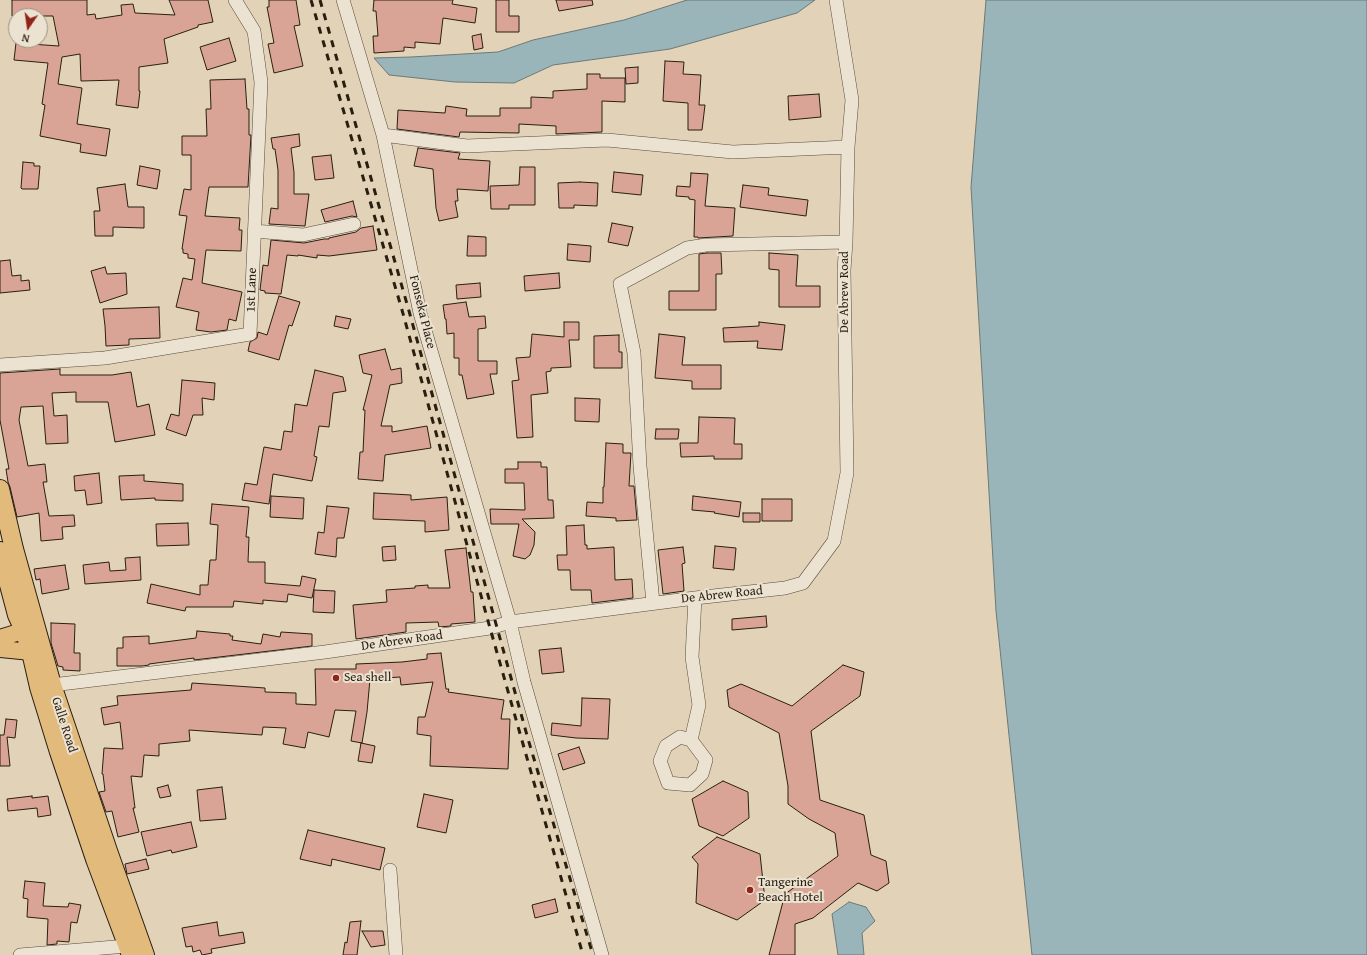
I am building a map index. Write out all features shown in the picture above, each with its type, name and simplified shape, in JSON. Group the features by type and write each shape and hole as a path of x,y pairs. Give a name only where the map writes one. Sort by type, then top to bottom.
{"highway":[{"name":"Galle Road","path":"0,489 30,629 45,686 58,752 94,859 129,950"},
{"name":"Galle Road","path":"0,551 17,615 30,629"},
{"name":"Galle Road","path":"45,686 108,852 145,955"}],"main road":[{"path":"0,638 30,629"},
{"path":"0,649 36,651"}],"street":[{"name":"1st Lane","path":"0,365 105,358 250,334 261,82 254,31 235,0"},
{"name":"Fonseka Place","path":"343,0 383,135 420,313 510,622 526,690 602,955"},
{"name":"De Abrew Road","path":"45,686 325,652 490,628 510,622 652,603 785,588 803,583 834,541 847,473 844,270 848,147 852,100 836,0"},
{"path":"383,135 467,146 607,140 732,152 848,147"},
{"path":"254,231 303,236 354,224"},
{"path":"652,603 640,466 634,353 620,284 687,248 706,245 846,242"},
{"path":"691,740 699,705 692,657 695,598"},
{"path":"390,870 396,955"},
{"path":"20,955 129,950"}],"water":[{"path":"687,0 815,0 797,13 670,49 553,65 514,83 455,82 389,75 374,58 498,52 533,40 624,20"},
{"path":"986,0 1367,0 1367,955 1032,955 996,611 971,187"},
{"path":"849,902 866,907 875,921 862,933 864,955 838,955 832,914"}],"building":[{"path":"12,0 87,0 87,15 95,14 96,19 122,15 121,5 133,4 135,13 175,15 169,0 208,0 213,22 198,25 198,27 164,39 168,63 139,67 140,91 138,108 116,105 119,80 81,81 80,54 62,57 58,84 82,88 77,124 110,129 106,156 80,152 81,144 40,136 45,105 42,104 48,63 14,60 15,48 48,48 48,45 59,46 53,16 48,16 48,8 12,8"},
{"path":"269,0 296,0 300,25 294,26 303,66 274,73 268,44 274,43 267,7 269,7"},
{"path":"374,0 453,0 452,4 477,8 475,23 443,18 440,44 415,42 415,48 404,47 404,51 374,53 373,36 378,36 376,11 373,11"},
{"path":"496,0 509,0 509,16 519,16 519,32 496,32"},
{"path":"556,0 592,0 593,5 559,11"},
{"path":"481,34 483,48 474,50 472,36"},
{"path":"229,38 236,61 207,70 200,47"},
{"path":"665,61 684,62 683,74 701,75 699,105 705,105 702,130 688,130 688,103 663,101"},
{"path":"638,67 638,83 626,84 625,68"},
{"path":"587,74 600,74 600,78 625,78 625,102 602,101 602,132 556,134 556,126 519,124 519,133 460,132 459,137 397,129 398,110 445,113 446,106 467,109 466,116 500,116 500,108 531,108 531,97 553,98 553,91 587,89"},
{"path":"245,79 247,109 249,109 249,135 251,135 248,187 209,187 205,216 240,218 239,230 242,230 241,251 206,250 202,283 242,292 236,321 229,319 227,330 211,332 196,330 199,312 176,307 183,278 192,280 195,259 188,258 188,254 183,253 182,249 187,216 179,215 184,189 191,190 191,155 182,155 182,136 207,136 206,109 211,109 210,80"},
{"path":"819,94 821,117 789,120 788,96"},
{"path":"299,134 300,146 291,148 294,172 294,194 309,194 305,226 269,224 271,208 278,209 278,170 275,149 273,149 271,138"},
{"path":"418,148 460,153 458,159 490,161 488,191 457,189 458,201 455,201 458,217 439,221 436,208 433,169 414,166"},
{"path":"331,155 334,178 315,180 312,157"},
{"path":"23,162 34,163 34,166 40,166 38,189 21,188"},
{"path":"140,166 160,170 157,189 137,185"},
{"path":"520,167 535,167 535,205 509,205 509,209 491,209 490,186 519,185"},
{"path":"614,172 643,175 641,195 612,192"},
{"path":"691,173 708,174 705,206 735,208 733,236 694,237 695,200 689,199 689,197 676,196 677,186 690,187"},
{"path":"558,183 598,183 597,206 574,205 574,208 559,208"},
{"path":"125,184 128,207 144,207 144,228 113,227 113,236 95,236 94,211 100,211 97,188"},
{"path":"743,185 769,188 768,195 808,200 806,216 740,207"},
{"path":"353,201 357,217 352,216 325,222 321,210"},
{"path":"612,223 633,227 628,246 608,242"},
{"path":"373,226 377,250 329,256 317,255 317,258 287,255 281,294 265,293 265,291 260,290 263,265 268,266 271,240 304,243 329,239 356,232 361,228"},
{"path":"468,236 486,237 486,256 467,256"},
{"path":"568,244 591,246 590,262 567,260"},
{"path":"721,253 722,274 716,274 716,310 669,310 669,291 699,291 699,254"},
{"path":"769,253 798,255 796,286 820,286 820,307 779,307 779,270 769,269"},
{"path":"10,260 12,276 21,275 21,281 29,280 30,290 0,293 0,261"},
{"path":"105,267 107,274 126,273 127,294 100,303 91,271"},
{"path":"559,273 560,288 525,291 524,276"},
{"path":"480,283 481,297 457,299 456,285"},
{"path":"279,296 300,302 292,326 289,325 279,360 248,351 250,342 257,338 258,332 267,335"},
{"path":"466,302 469,317 485,316 486,328 478,329 478,361 497,361 497,374 490,374 494,394 467,399 462,375 459,375 459,358 454,358 454,333 447,334 443,305"},
{"path":"159,307 160,338 129,339 129,345 106,346 103,309"},
{"path":"336,316 351,319 348,329 334,326"},
{"path":"564,322 579,322 579,340 569,340 571,367 551,368 551,371 546,372 548,393 531,395 533,437 517,438 512,381 519,380 516,358 530,357 532,334 564,337"},
{"path":"759,322 785,325 782,350 757,348 758,341 724,342 723,328 759,326"},
{"path":"659,334 685,337 682,365 721,365 721,389 692,389 692,381 655,378"},
{"path":"619,335 619,352 622,352 622,368 594,368 594,336"},
{"path":"385,349 391,370 401,368 402,383 390,385 381,426 392,426 392,432 427,426 431,448 385,455 383,481 358,479 360,452 363,452 365,410 363,410 372,375 363,373 359,355"},
{"path":"60,369 60,375 112,375 131,372 137,407 149,404 155,435 115,442 108,402 76,402 76,392 52,393 54,416 67,415 68,443 46,444 43,406 21,407 19,420 28,466 45,464 47,482 43,482 49,516 74,515 75,526 62,527 63,539 41,541 39,513 17,517 8,482 6,469 9,469 0,420 0,373"},
{"path":"315,370 343,377 346,391 333,393 329,427 319,426 314,456 317,457 312,481 273,474 269,504 242,500 245,483 257,485 264,447 281,450 284,431 292,432 295,404 307,406"},
{"path":"182,380 215,383 214,400 202,398 203,415 193,415 186,436 166,429 171,414 179,416"},
{"path":"575,398 600,399 599,422 575,421"},
{"path":"699,417 735,418 734,444 742,444 742,459 714,459 714,456 681,457 680,443 698,443"},
{"path":"656,429 679,429 678,439 655,439"},
{"path":"606,443 623,444 623,453 631,453 629,486 634,486 637,520 616,521 616,518 586,516 587,502 603,503"},
{"path":"518,462 541,462 541,467 547,467 548,500 553,500 554,518 522,519 535,532 534,545 530,555 525,559 513,556 519,524 491,524 490,509 525,510 524,483 505,483 505,469 518,469"},
{"path":"99,473 102,503 87,505 85,490 75,491 74,476"},
{"path":"144,475 144,481 183,484 183,501 155,500 155,498 121,500 119,476"},
{"path":"374,493 411,495 411,500 447,497 449,530 425,532 425,521 373,519"},
{"path":"271,496 304,498 303,519 270,517"},
{"path":"693,496 741,502 739,517 714,513 715,512 692,510"},
{"path":"762,499 792,499 792,521 762,521"},
{"path":"212,504 249,507 246,537 249,537 248,562 265,562 265,583 300,586 302,576 316,579 312,598 288,594 287,602 263,600 263,604 234,601 233,607 186,607 185,611 147,603 151,584 200,595 200,585 208,585 210,560 216,560 218,525 210,524"},
{"path":"327,506 349,508 344,538 337,538 336,557 315,554 318,532 324,533"},
{"path":"743,513 760,513 760,522 743,522"},
{"path":"188,523 189,545 157,546 156,524"},
{"path":"584,525 585,545 587,545 587,549 614,547 615,580 632,579 633,598 592,603 591,590 571,590 570,570 558,570 557,555 567,555 566,526"},
{"path":"395,546 396,560 383,561 382,547"},
{"path":"715,546 736,548 734,570 713,568"},
{"path":"683,547 685,563 682,564 684,591 663,594 658,550"},
{"path":"466,548 471,592 473,592 475,622 451,624 451,626 439,627 438,622 406,623 406,632 356,639 353,605 387,602 386,590 415,588 415,586 428,585 428,588 450,588 445,550"},
{"path":"140,557 141,580 85,584 83,565 109,562 110,571 126,570 125,558"},
{"path":"65,565 69,589 42,594 40,579 36,580 34,569"},
{"path":"314,590 335,591 334,613 313,612"},
{"path":"766,616 767,627 732,630 732,619"},
{"path":"51,623 75,624 74,653 80,653 80,671 63,670 63,667 58,666 51,643"},
{"path":"197,631 230,634 230,636 233,636 232,640 261,644 263,634 280,637 281,632 312,634 312,646 194,660 194,658 142,666 117,666 117,648 123,648 123,637 149,636 149,644 196,638"},
{"path":"561,648 564,672 542,674 539,650"},
{"path":"441,653 446,689 449,689 448,692 504,700 501,719 510,719 508,769 430,766 431,736 417,734 418,717 425,717 433,682 401,685 400,677 370,679 362,743 351,741 356,711 335,710 329,737 308,732 305,748 283,744 286,728 263,727 262,735 189,730 190,741 159,744 159,756 144,755 142,777 131,776 135,808 133,808 139,832 118,837 112,811 106,812 99,792 105,791 102,774 104,748 123,749 120,722 104,725 101,708 118,705 117,696 191,690 192,683 265,688 265,692 296,693 296,704 316,705 315,669 356,669 356,664 402,662 427,659 427,654"},
{"path":"843,665 864,672 860,696 811,731 820,800 864,815 871,855 886,861 889,883 877,891 858,883 813,918 795,924 795,955 769,955 785,894 838,856 835,833 809,819 788,804 788,786 779,733 729,707 727,690 741,684 792,706"},
{"path":"582,698 610,699 608,739 576,738 551,735 552,723 581,726"},
{"path":"6,719 17,720 15,738 7,737 10,766 0,766 0,735 4,735"},
{"path":"361,743 375,746 372,763 358,761"},
{"path":"579,747 585,763 563,770 558,754"},
{"path":"723,781 748,792 749,818 723,836 699,826 692,799"},
{"path":"168,785 171,796 160,798 157,788"},
{"path":"222,787 226,819 200,821 197,790"},
{"path":"424,794 453,800 446,833 417,827"},
{"path":"32,796 32,798 48,796 51,815 38,817 37,808 8,811 7,799"},
{"path":"191,822 197,847 172,853 171,850 147,856 141,832"},
{"path":"308,830 385,848 380,870 332,859 331,866 300,859"},
{"path":"717,837 760,854 765,900 737,920 696,903 698,864 692,857"},
{"path":"146,859 149,869 127,874 125,864"},
{"path":"25,881 45,883 43,906 68,907 69,903 81,905 77,923 71,922 69,942 57,941 57,944 47,945 48,919 27,917 28,899 23,898"},
{"path":"555,899 558,912 535,918 532,905"},
{"path":"361,921 357,955 343,955 345,942 347,943 350,922"},
{"path":"217,922 219,936 243,932 245,943 211,949 212,953 202,955 200,950 193,952 192,946 186,947 182,928"},
{"path":"362,931 383,931 385,945 371,947"}],"railway":[{"path":"311,0 402,310 583,955"},
{"path":"320,0 409,311 528,739 593,955"}],"place":[{"name":"Sea shell","path":"336,678"},
{"name":"Tangerine Beach Hotel","path":"750,890"}]}
